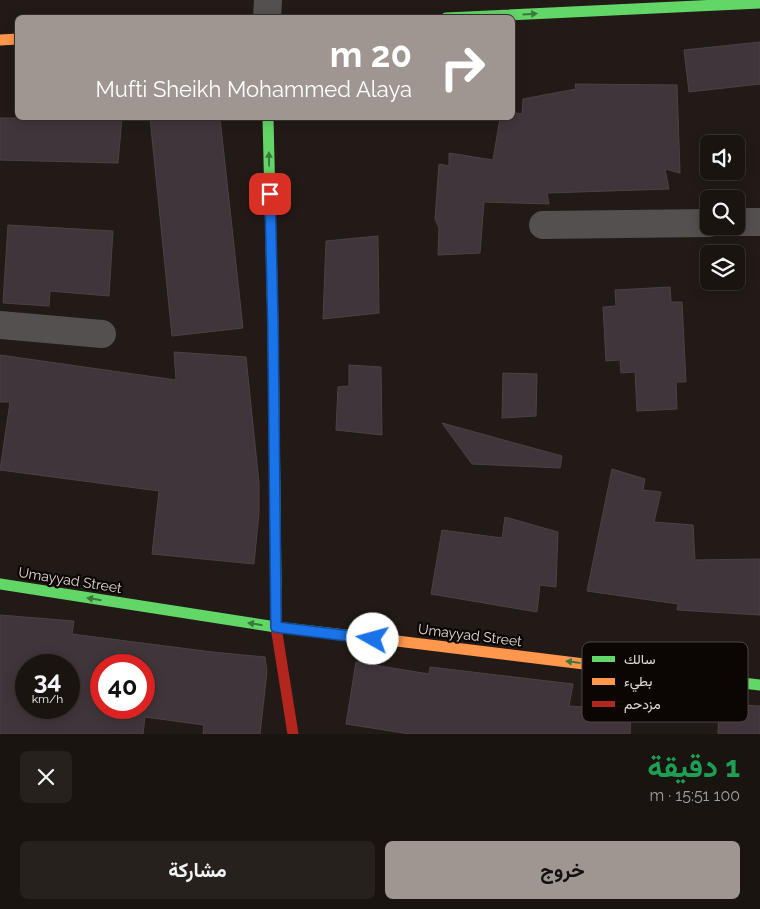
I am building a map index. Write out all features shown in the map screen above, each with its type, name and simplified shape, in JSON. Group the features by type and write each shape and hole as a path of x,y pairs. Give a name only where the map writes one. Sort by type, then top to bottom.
{"street":[{"path":"267,15 268,0"},
{"path":"509,15 760,3"},
{"path":"0,40 15,39"},
{"path":"268,120 273,327 276,627 293,734"},
{"path":"745,222 760,222"},
{"path":"543,224 700,223"},
{"path":"0,325 102,334"},
{"name":"Umayyad Street","path":"0,584 276,627 582,664"}],"building":[{"path":"760,42 760,84 689,92 684,50"},
{"path":"575,84 677,85 680,173 665,169 669,189 547,193 549,204 484,202 480,253 438,255 439,228 435,219 439,164 449,166 449,153 493,160 500,120 515,120 515,113 522,114 523,99 576,89"},
{"path":"0,118 15,118 15,120 122,120 118,163 0,160"},
{"path":"150,120 220,120 243,328 172,336"},
{"path":"8,225 113,231 109,296 50,291 49,306 3,303"},
{"path":"378,236 379,313 323,319 326,241"},
{"path":"670,287 671,302 682,302 686,382 676,382 677,409 637,411 635,372 621,373 620,360 606,361 603,307 616,306 615,290"},
{"path":"174,352 246,357 259,483 259,513 254,564 152,554 159,491 0,470 10,402 0,402 0,355 176,380"},
{"path":"349,365 381,367 382,435 336,430 338,387 349,386"},
{"path":"503,373 537,374 536,416 502,418"},
{"path":"442,423 562,456 560,468 472,464"},
{"path":"612,469 645,479 643,490 661,492 654,522 693,525 695,560 760,559 760,615 677,610 678,604 587,591"},
{"path":"505,517 558,532 556,587 540,585 537,612 431,594 442,530 502,538"},
{"path":"0,615 74,621 72,634 265,657 267,672 260,734 203,734 204,725 155,718 155,654 90,654 90,719 145,719 143,734 0,734"},
{"path":"356,662 429,674 430,667 573,684 569,706 582,707 582,722 630,722 630,734 410,734 346,724"},
{"path":"748,705 760,706 760,734 718,734 718,722 748,722"}],"traffic: fast":[{"path":"509,15 760,3"},
{"path":"268,120 276,589"},
{"path":"0,584 276,627 397,641"},
{"path":"748,684 760,685"}],"traffic: slow":[{"path":"0,40 15,39"},
{"path":"397,641 582,664"}],"traffic: jam":[{"path":"276,589 276,627 293,734"}],"route":[{"path":"270,194 276,627 373,639"}]}
